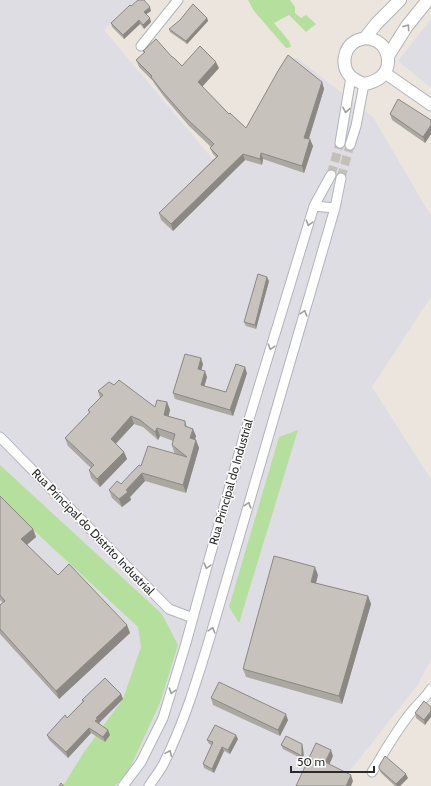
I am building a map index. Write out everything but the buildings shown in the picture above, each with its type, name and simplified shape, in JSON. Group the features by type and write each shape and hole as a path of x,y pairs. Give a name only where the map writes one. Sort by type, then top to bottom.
{"main road":[{"path":"365,38 377,23 400,0"},
{"path":"388,56 407,26 428,0"},
{"path":"365,38 379,42 388,56 388,65 385,73 376,81 364,84 351,77 346,70 344,62 345,53 349,46 356,41 365,38"}],"street":[{"path":"140,46 178,0"},
{"path":"385,73 431,105"},
{"path":"340,143 351,77"},
{"path":"350,145 356,126 364,84"},
{"name":"Rua Principal do Industrial","path":"124,786 141,762 163,718 178,672 243,440 314,206 331,175"},
{"name":"Rua Principal do Industrial","path":"149,786 164,764 191,698 334,208 341,178"},
{"path":"314,206 334,208"},
{"name":"Rua Principal do Distrito Industrial","path":"0,437 169,609 193,618"},
{"path":"372,772 394,736 413,710 430,693"}],"shaded area":[{"path":"0,0 136,0 104,30 216,163 249,131 296,57 373,117 431,216 431,297 372,387 431,479 431,659 417,686 338,786 0,786"},
{"path":"431,19 431,88 398,61"}],"green space":[{"path":"248,0 290,0 295,7 295,13 301,18 306,15 316,24 306,32 289,15 274,23 289,41 291,47 286,48 254,11"},
{"path":"298,430 239,623 229,607 279,437"},
{"path":"0,465 162,614 178,645 160,703 129,770 115,786 63,786 84,752 123,699 141,647 138,627 0,499"}],"tunnel":[{"path":"331,175 340,143"},
{"path":"341,178 350,145"}]}
